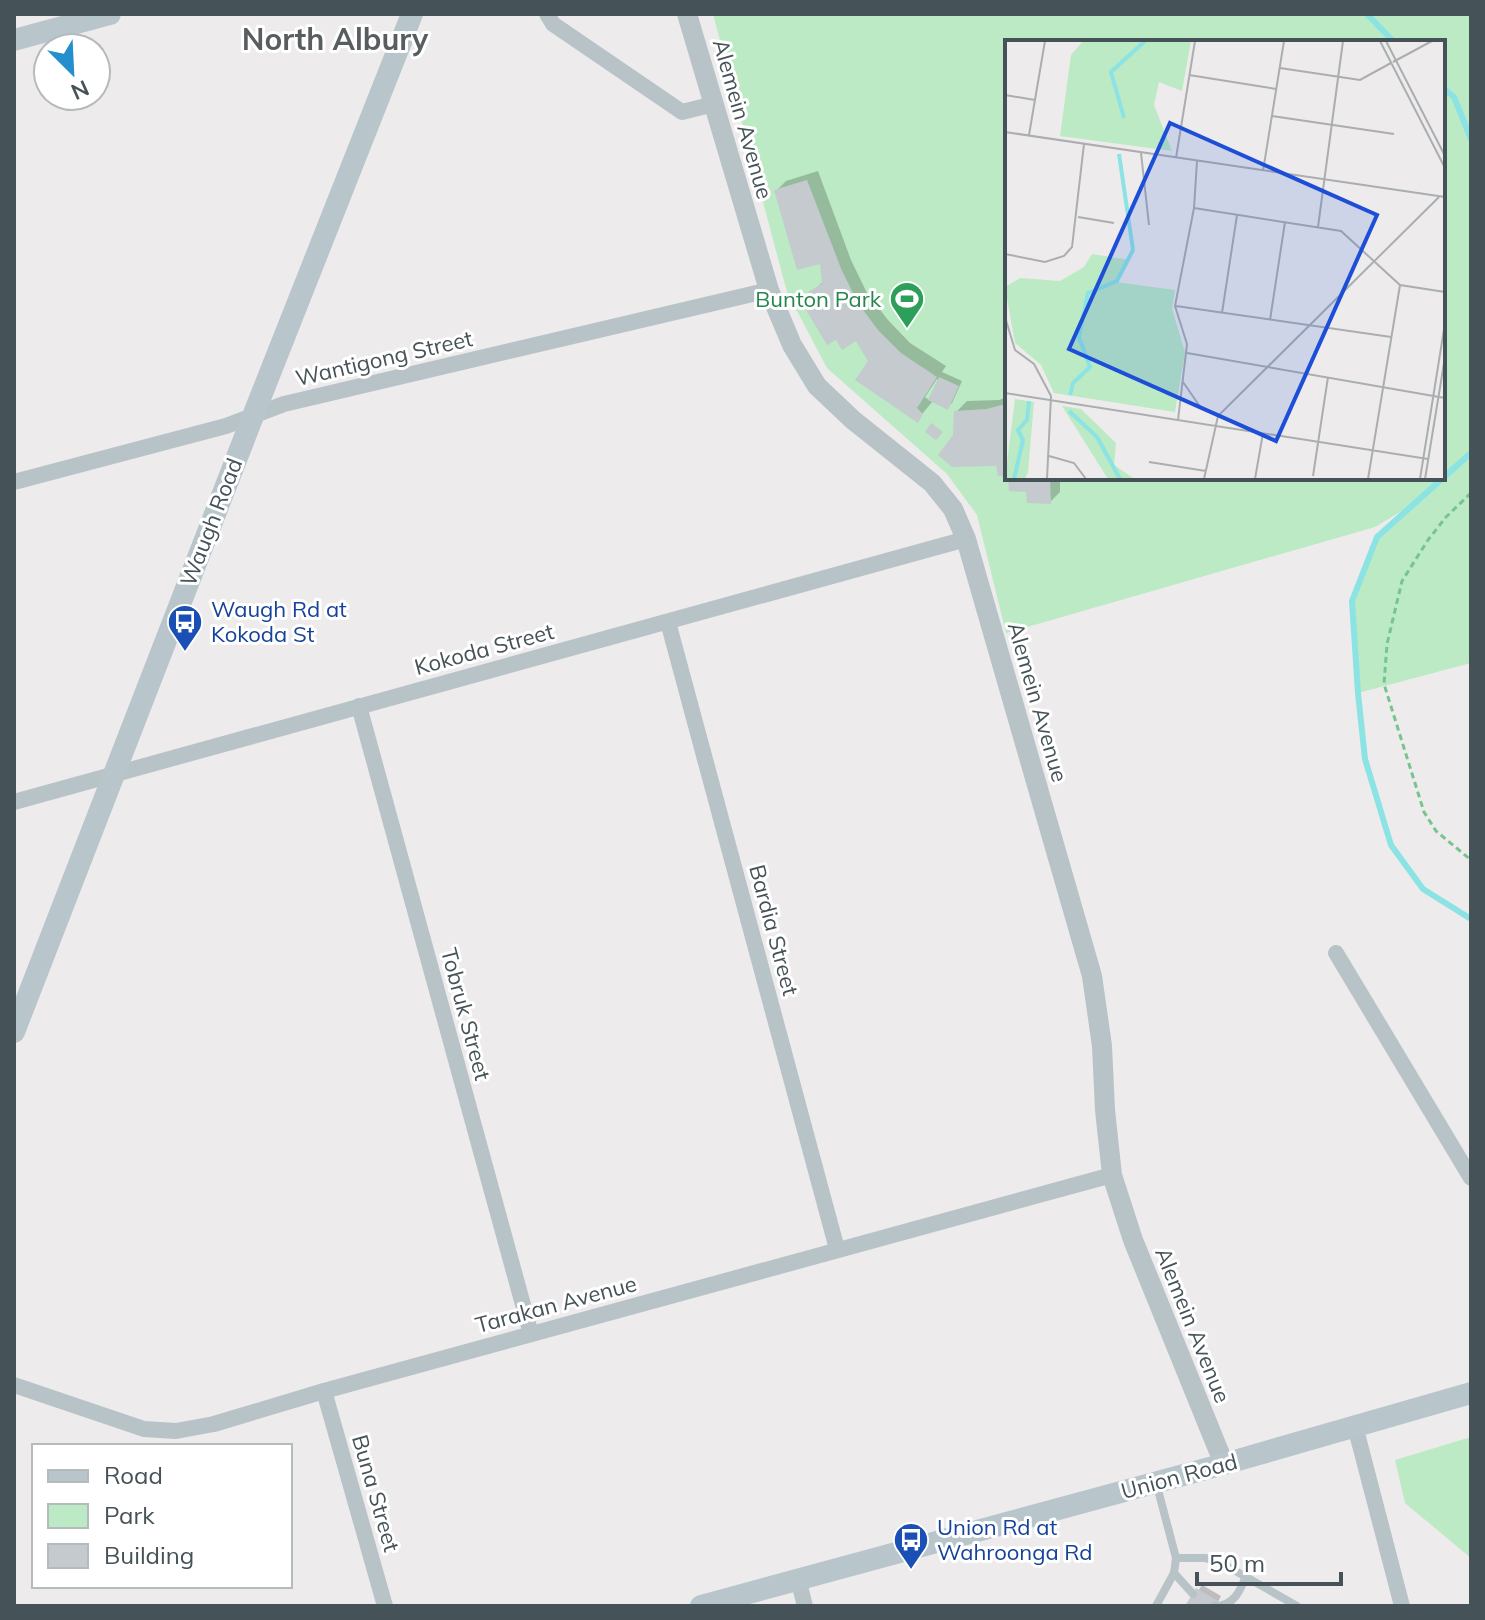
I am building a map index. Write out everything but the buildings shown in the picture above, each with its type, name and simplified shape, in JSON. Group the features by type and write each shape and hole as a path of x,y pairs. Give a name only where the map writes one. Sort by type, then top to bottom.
{"main road":[{"path":"14,40 107,14"},
{"name":"Waugh Road","path":"14,1032 412,14"},
{"name":"Union Road","path":"701,1606 1224,1464 1471,1393"}],"street":[{"path":"547,14 553,24 682,112 714,104"},
{"name":"Alemein Avenue","path":"687,14 769,290 792,345 817,386 853,420 932,483 953,509 966,539 1092,976 1102,1046 1112,1175 1133,1240 1224,1464"},
{"name":"Wantigong Street","path":"14,482 215,429 284,404 769,290"},
{"name":"Kokoda Street","path":"14,802 966,539"},
{"name":"Bardia Street","path":"668,622 837,1249"},
{"name":"Tobruk Street","path":"359,706 531,1334"},
{"path":"1336,953 1471,1178"},
{"name":"Tarakan Avenue","path":"14,1385 144,1429 176,1431 214,1424 324,1391 1112,1175"},
{"name":"Buna Street","path":"324,1391 385,1606"},
{"path":"1355,1426 1402,1606"},
{"path":"798,1579 805,1606"}],"lane":[{"path":"1156,1482 1176,1558 1174,1573 1156,1606"},
{"path":"1176,1558 1218,1561 1297,1606"},
{"path":"1174,1573 1193,1594"},
{"path":"1215,1606 1230,1603 1246,1576"}],"path":[{"path":"1471,493 1446,517 1402,581 1387,644 1384,684 1424,812 1436,831 1471,860"}],"green space":[{"name":"Bunton Park","path":"713,14 1471,14 1471,663 1358,693 1352,601 1377,537 1410,506 1375,527 1006,633 977,515 947,474 827,368 787,292"},
{"path":"1471,1437 1471,1558 1405,1503 1395,1460"}],"waterway":[{"path":"1367,14 1392,40"},
{"path":"1445,90 1454,97 1471,139"},
{"path":"1445,476 1471,453"},
{"path":"1441,480 1377,537 1352,601 1358,693 1365,759 1391,845 1423,889 1471,919"}],"place":[{"name":"Bunton Park","path":"907,330"},
{"name":"Waugh Rd at Kokoda St","path":"185,653"},
{"name":"Union Rd at Wahroonga Rd","path":"911,1571"}],"district":[{"name":"North Albury","path":"335,39"}]}
